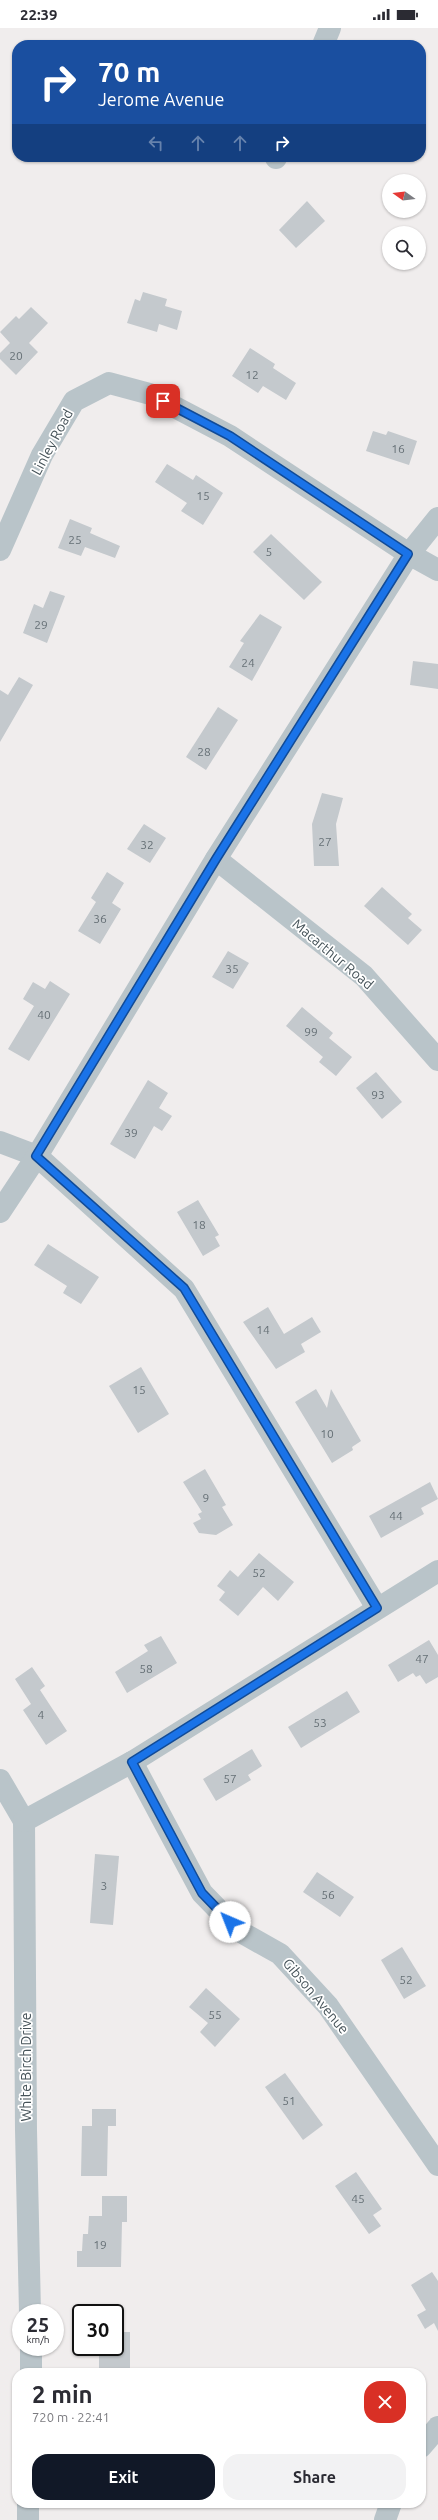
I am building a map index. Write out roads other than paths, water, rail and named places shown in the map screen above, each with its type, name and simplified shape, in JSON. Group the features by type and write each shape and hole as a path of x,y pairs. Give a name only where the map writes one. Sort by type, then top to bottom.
{"street":[{"path":"325,40 330,28"},
{"name":"Linley Road","path":"0,550 42,455 74,401 108,383 150,394 230,436 408,554 438,570"},
{"path":"0,1212 36,1156 216,859 408,554 438,518"},
{"name":"Macarthur Road","path":"216,859 364,976 438,1060"},
{"path":"0,1142 36,1156 184,1288 377,1608"},
{"path":"0,1780 24,1821 132,1762 438,1571"},
{"name":"Gibson Avenue","path":"132,1762 202,1893 239,1931 280,1954 328,2006 438,2165"},
{"name":"White Birch Drive","path":"24,1821 26,2130 30,2304"},
{"path":"31,2356 31,2368"},
{"path":"426,2441 438,2427"},
{"path":"28,2508 28,2520"},
{"path":"385,2520 389,2508"}]}
